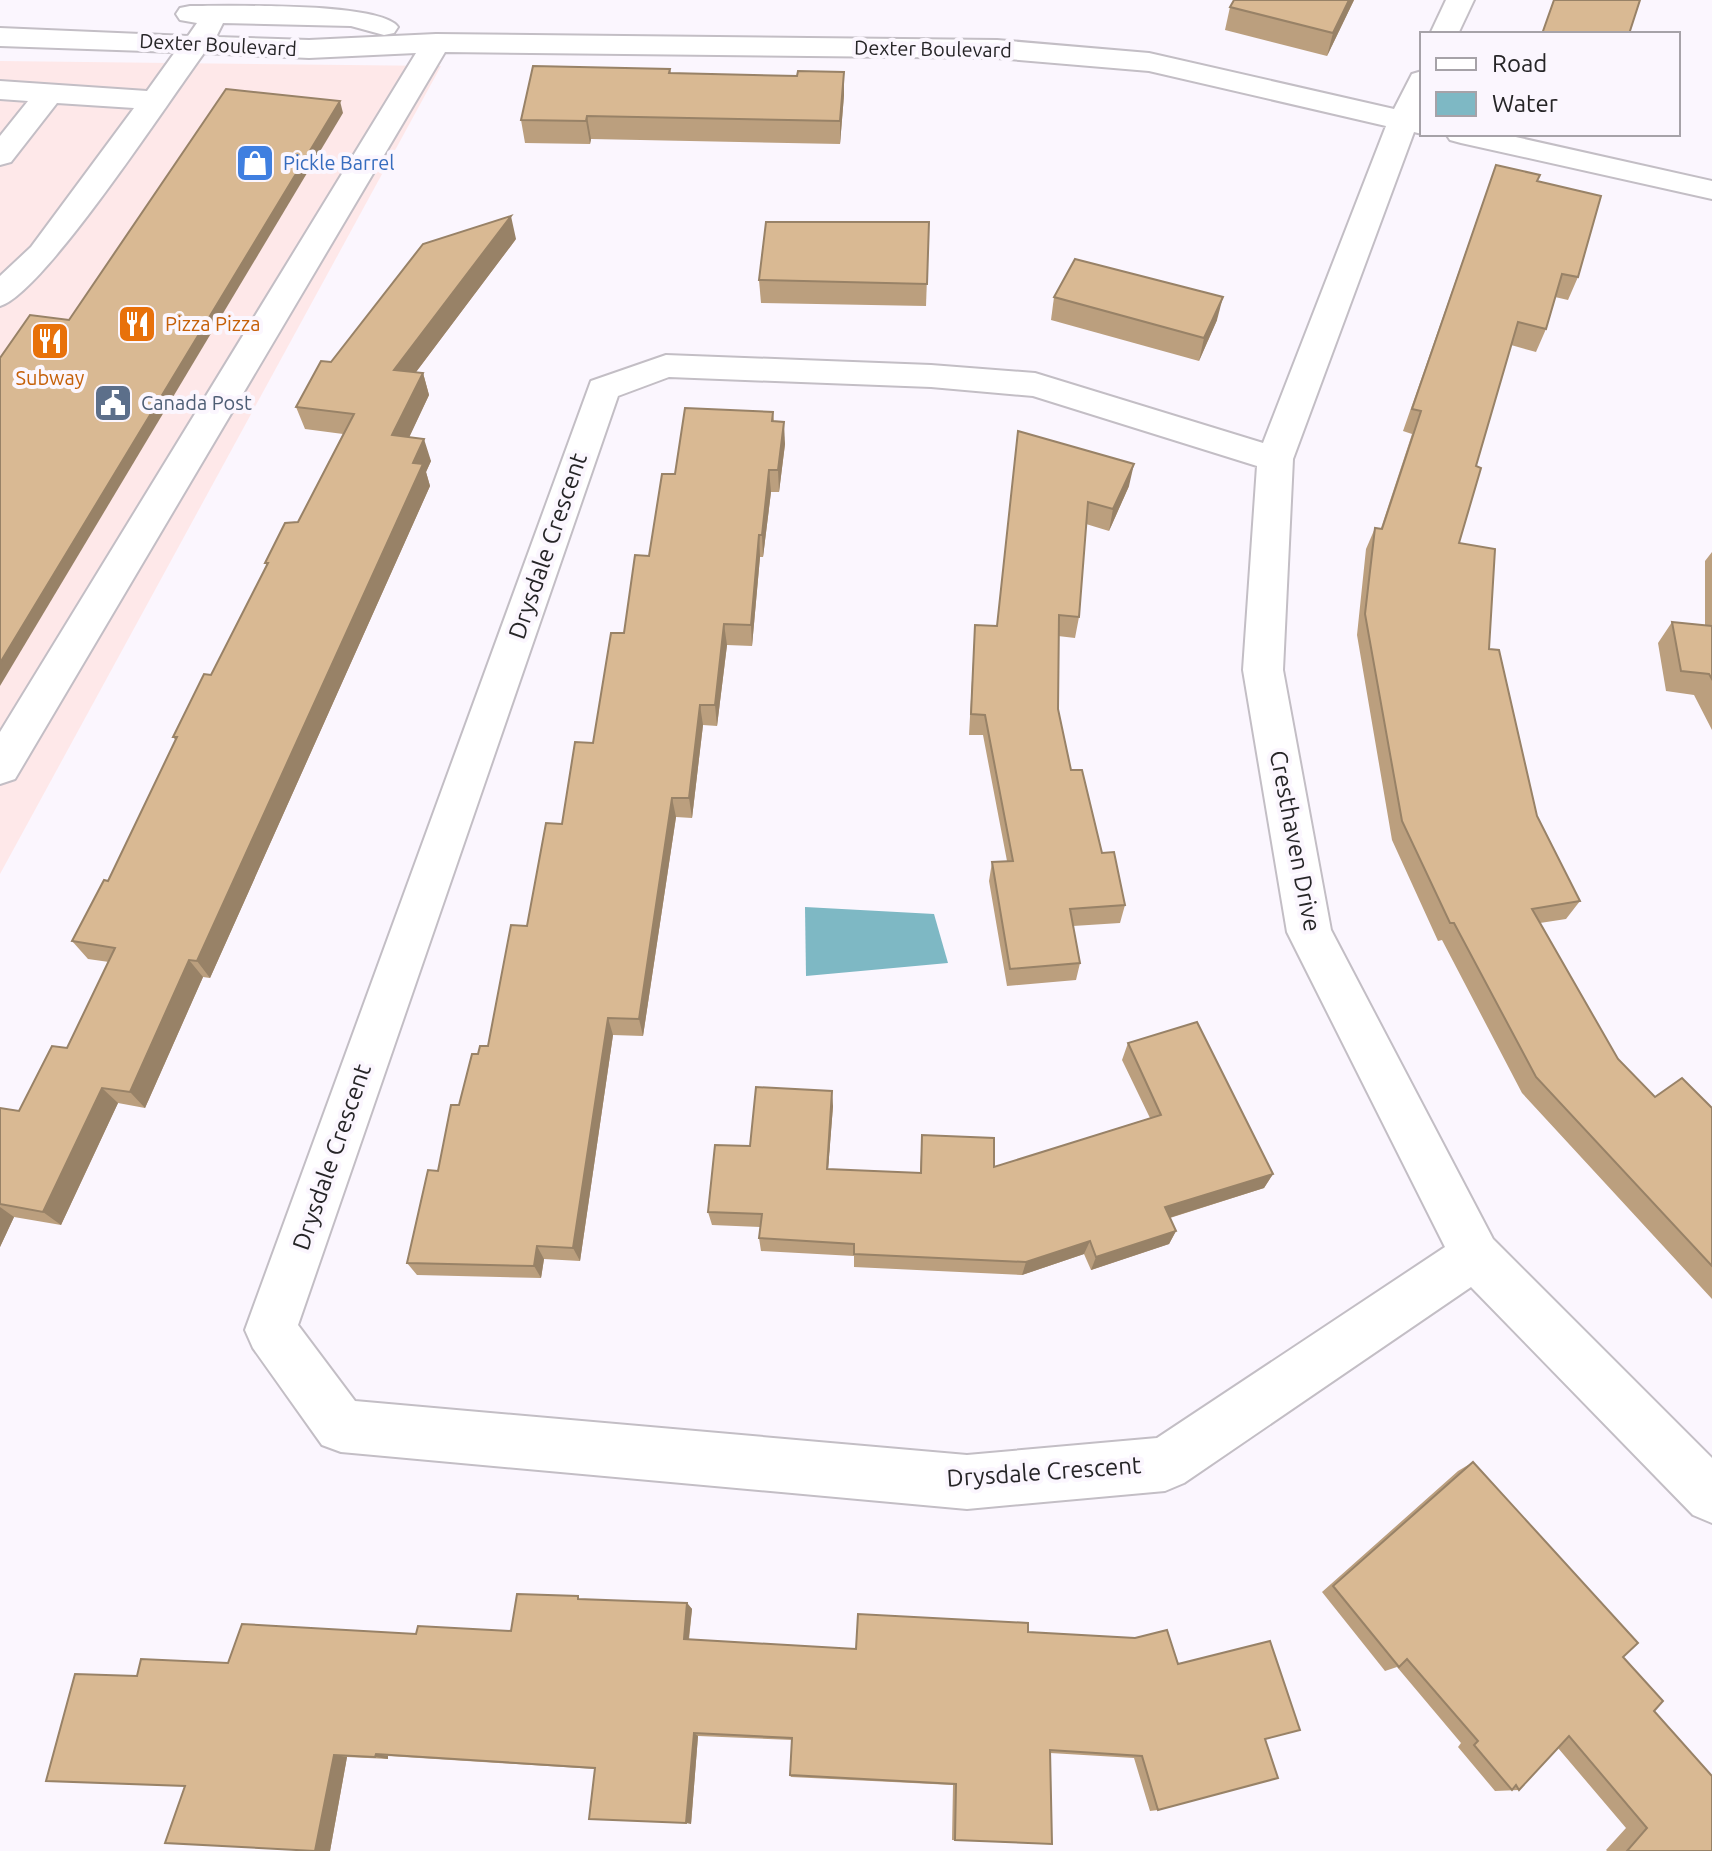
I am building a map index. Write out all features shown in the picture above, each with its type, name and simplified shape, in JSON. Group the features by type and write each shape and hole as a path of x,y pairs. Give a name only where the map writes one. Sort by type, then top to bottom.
{"street":[{"path":"1445,32 1460,0"},
{"path":"0,295 42,254 222,7"},
{"name":"Dexter Boulevard","path":"171,13 222,7 353,18 436,43"},
{"name":"Dexter Boulevard","path":"0,37 309,49 436,43 997,49 1149,62 1412,123"},
{"path":"0,767 436,43"},
{"name":"Cresthaven Drive","path":"1420,89 1412,123 1275,459 1263,670 1309,932 1475,1256 1712,1496"},
{"path":"0,90 154,100"},
{"path":"0,156 49,93"},
{"path":"1470,136 1712,190"},
{"path":"0,249 42,254"},
{"name":"Drysdale Crescent","path":"1275,459 1035,385 931,376 666,366 603,389 271,1330 341,1426 967,1482 1165,1464 1475,1256"}],"shaded area":[{"path":"0,61 441,66 0,874"}],"water":[{"path":"805,907 934,914 948,963 806,976"}],"building":[{"path":"1234,0 1349,0 1333,33 1230,7"},
{"path":"1554,0 1640,0 1630,32 1543,32"},
{"path":"533,66 797,76 798,71 844,72 840,121 587,116 586,121 521,120"},
{"path":"226,89 340,101 0,663 0,358 30,315 69,320"},
{"path":"1496,165 1540,175 1537,181 1601,196 1578,277 1562,274 1546,329 1518,322 1476,466 1481,468 1459,543 1495,549 1489,649 1499,650 1537,816 1580,901 1532,909 1618,1059 1655,1097 1682,1078 1712,1108 1712,1266 1536,1077 1454,923 1450,923 1402,821 1365,614 1375,528 1382,529 1421,411 1412,409"},
{"path":"511,216 394,370 423,373 392,435 424,439 413,463 423,464 197,961 189,960 130,1092 102,1088 43,1212 0,1204 0,1108 19,1111 52,1046 67,1048 115,948 72,941 104,880 108,881 204,674 211,675 285,523 298,522 354,414 296,407 321,361 331,362 423,244"},
{"path":"766,222 929,222 927,284 759,280"},
{"path":"1075,259 1223,297 1204,338 1054,297"},
{"path":"685,408 773,412 772,421 784,422 778,470 769,470 762,535 759,535 751,625 724,624 715,705 700,705 689,798 672,798 639,1019 608,1018 573,1248 537,1246 534,1266 407,1263 428,1170 438,1171 451,1105 459,1105 472,1054 478,1054 480,1046 488,1046 511,925 527,926 546,823 562,824 575,742 593,743 611,633 624,633 635,555 649,556 662,474 675,474"},
{"path":"1018,431 1134,464 1113,509 1088,502 1079,617 1059,615 1058,709 1071,770 1082,770 1102,853 1114,852 1125,905 1070,909 1080,963 1010,969 992,862 1013,861 985,715 971,714 975,625 997,626"},
{"path":"1672,622 1712,626 1712,679 1709,674 1681,671"},
{"path":"1197,1022 1273,1174 1165,1207 1176,1231 1096,1257 1090,1241 1026,1262 854,1254 854,1244 759,1238 762,1214 708,1212 715,1145 750,1146 756,1087 832,1091 827,1169 921,1173 922,1135 994,1138 994,1167 1161,1115 1128,1043"},
{"path":"1473,1462 1638,1643 1623,1657 1663,1701 1654,1711 1712,1776 1712,1851 1627,1851 1647,1828 1569,1736 1519,1790 1516,1785 1512,1790 1474,1745 1478,1741 1407,1659 1399,1667 1333,1586"},
{"path":"517,1594 687,1603 684,1639 856,1649 858,1614 1028,1623 1028,1632 1135,1638 1167,1630 1178,1664 1270,1641 1300,1730 1265,1739 1278,1778 1158,1810 1142,1756 1050,1750 1052,1844 955,1840 956,1784 790,1775 792,1738 694,1733 686,1823 589,1819 595,1768 376,1754 375,1757 334,1755 315,1851 165,1843 185,1786 46,1781 75,1674 137,1676 141,1659 228,1663 242,1624 416,1634 418,1626 511,1631"}],"place":[{"name":"Pickle Barrel","path":"255,163"},
{"name":"Pizza Pizza","path":"137,324"},
{"name":"Subway","path":"50,341"},
{"name":"Canada Post","path":"113,403"}]}
